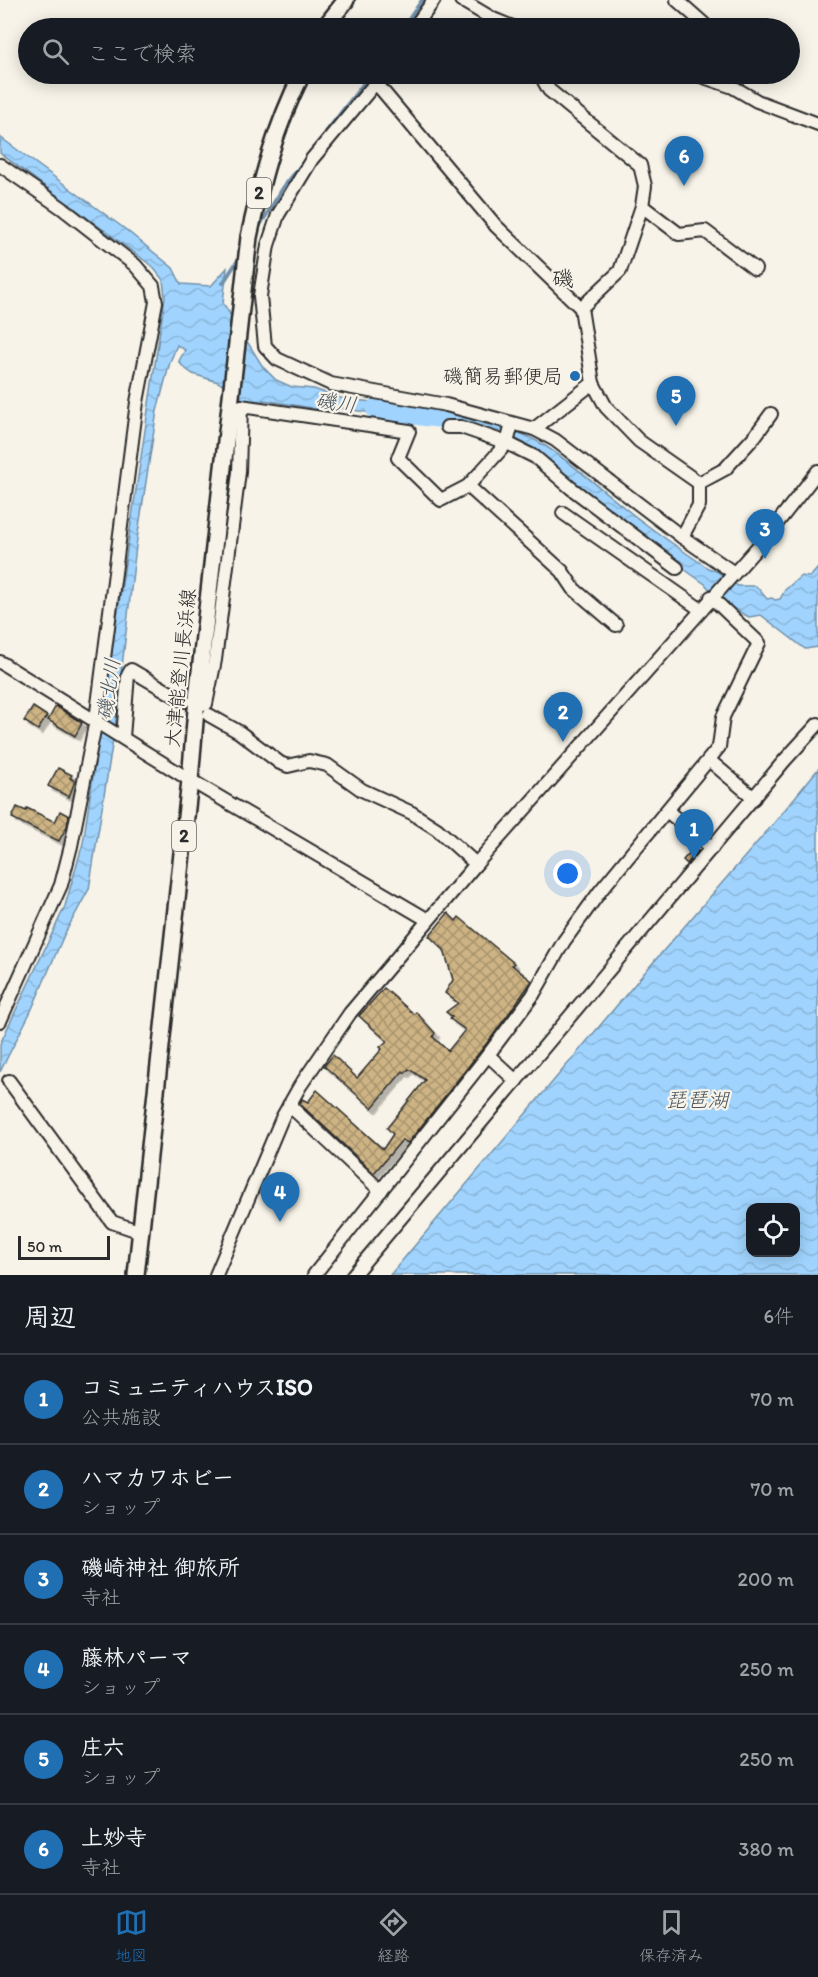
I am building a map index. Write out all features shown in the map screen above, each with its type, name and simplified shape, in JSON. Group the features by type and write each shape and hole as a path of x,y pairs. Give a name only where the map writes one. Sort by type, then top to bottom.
{"main road":[{"path":"332,18 346,0"},
{"name":"大津能登川長浜線","path":"136,1275 249,237 264,170 287,104 297,84"}],"street":[{"path":"421,18 434,0"},
{"path":"461,0 491,18"},
{"path":"677,0 697,18"},
{"path":"374,84 312,159 278,215 268,245 260,296 265,346 277,359 331,384 446,405 510,433 571,488 676,568"},
{"path":"384,84 496,226 581,308 593,383 606,407 639,441 699,483"},
{"path":"546,84 549,90 640,165 645,186 642,206 620,271 581,308"},
{"path":"724,84 757,101 818,124"},
{"path":"0,165 62,208 135,265 153,286 156,302 137,402 98,721 61,885 0,1021"},
{"path":"642,206 679,234 705,231 755,269"},
{"path":"242,293 260,296"},
{"path":"447,427 510,433 534,429 593,383"},
{"path":"199,704 215,660 237,484 240,406 409,431 398,458 441,500 468,486 510,433"},
{"path":"699,483 724,469 755,436 771,414"},
{"path":"534,429 555,440 682,537 734,573"},
{"path":"216,1275 289,1105 318,1058 350,1014 476,864 700,609 763,541 818,471"},
{"path":"682,537 699,505 699,483"},
{"path":"468,486 562,571 574,589 616,625"},
{"path":"564,513 700,609"},
{"path":"314,1275 533,995 564,941 601,890 710,761 719,747 723,717 759,644 714,594"},
{"path":"0,662 190,780 428,921"},
{"path":"121,736 128,675 131,670 199,704 288,766 309,761 327,765 362,790 412,813 437,829 476,864"},
{"path":"353,1275 818,724"},
{"path":"710,761 754,798"},
{"path":"667,811 712,848"},
{"path":"488,1055 516,1081"},
{"path":"9,1081 112,1222 141,1232"},
{"path":"289,1105 381,1191"}],"water":[{"name":"磯北川","path":"0,137 125,229 173,268 181,284 211,286 227,268 223,303 263,367 276,380 292,387 314,389 340,398 395,405 395,408 406,409 405,418 339,408 312,409 263,400 263,402 244,400 218,382 193,374 183,367 179,361 185,350 177,345 157,411 136,546 115,727 89,889 64,935 31,1011 0,1072 0,1044 65,906 83,843 165,297 163,280 152,266 0,153"},
{"path":"427,411 501,427 542,444 687,554 738,586 756,586 767,599 780,599 785,590 801,576 810,577 818,568 818,647 805,649 761,615 749,617 720,602 705,584 653,547 541,457 456,424 426,421"},
{"name":"琵琶湖","path":"818,769 818,1275 390,1275"}],"building":[{"path":"56,706 82,723 75,736 48,720"},
{"path":"33,707 47,716 38,730 24,721"},
{"path":"58,768 72,775 70,778 75,781 69,797 48,786"},
{"path":"17,807 26,811 27,808 55,822 60,811 69,816 67,826 59,841 12,818"},
{"path":"694,848 698,851 687,864 683,860"},
{"path":"448,913 456,921 459,917 532,981 494,1034 408,1143 402,1140 374,1173 300,1104 302,1099 308,1102 317,1090 383,1149 393,1134 387,1128 425,1080 409,1069 405,1073 403,1071 372,1108 324,1066 333,1055 357,1078 382,1049 380,1047 387,1041 359,1016 384,988 414,1014 416,1012 435,1033 433,1037 448,1051 465,1030 450,1019 452,1017 446,1012 458,1003 445,993 453,980 444,950 429,936"}],"waterway":[{"path":"410,18 422,0"},
{"path":"326,132 363,84"},
{"path":"257,230 283,188 305,160"},
{"path":"223,283 240,257"},
{"name":"磯川","path":"377,409 458,419"}],"place":[{"name":"上妙寺","path":"684,186"},
{"name":"磯簡易郵便局","path":"575,376"},
{"name":"庄六","path":"676,426"},
{"name":"磯崎神社 御旅所","path":"765,559"},
{"name":"ハマカワホビー","path":"563,742"},
{"name":"コミュニティハウスISO","path":"694,859"},
{"name":"藤林パーマ","path":"280,1222"}],"district":[{"name":"磯","path":"563,278"}]}
